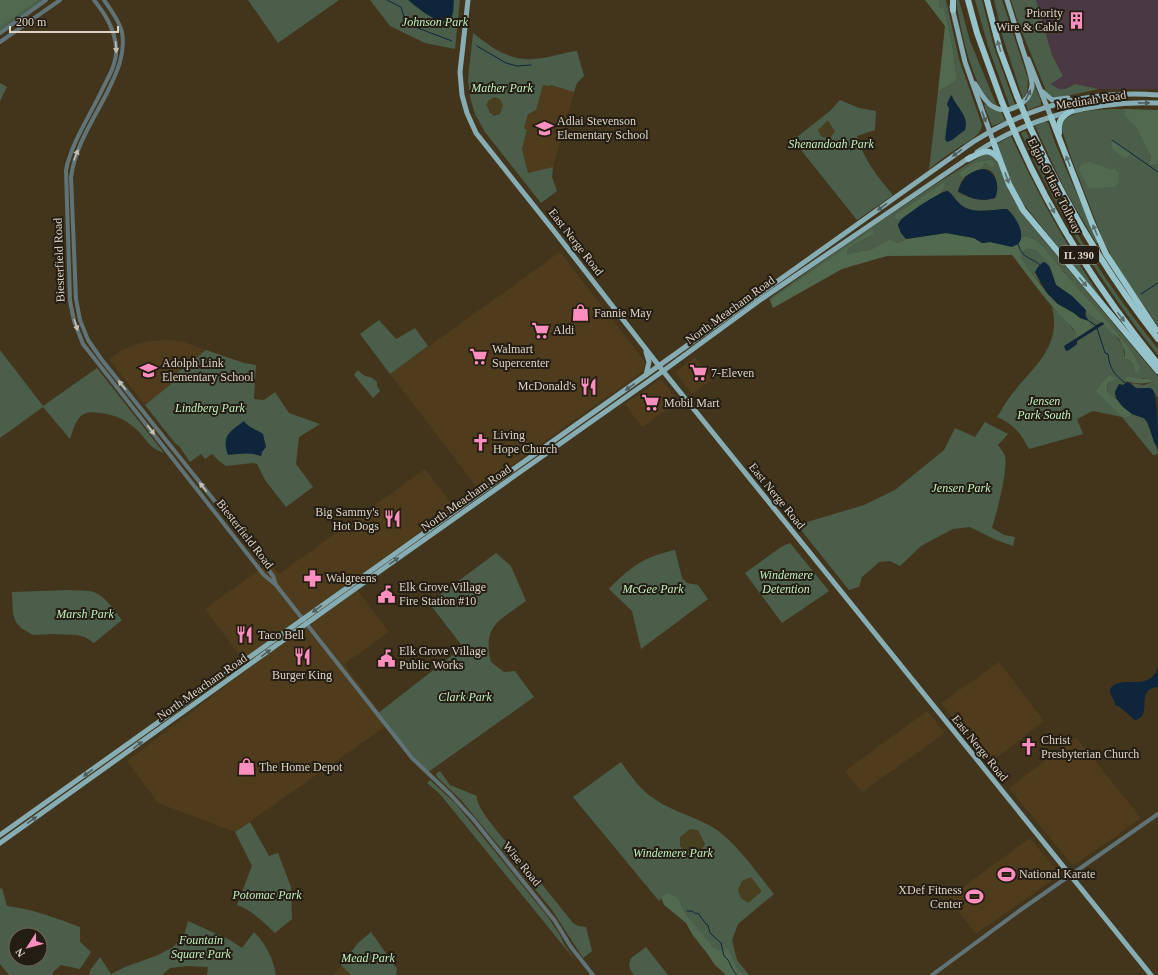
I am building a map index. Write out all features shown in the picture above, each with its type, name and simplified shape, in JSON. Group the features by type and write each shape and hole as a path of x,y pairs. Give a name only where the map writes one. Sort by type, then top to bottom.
{"highway":[{"path":"952,0 953,10"},
{"name":"Elgin-O'Hare Tollway","path":"968,0 977,33 1002,102 1040,187 1074,247 1110,303 1158,364"},
{"name":"Elgin-O'Hare Tollway","path":"987,0 1000,50 1017,96 1061,191 1094,248 1129,301 1158,339"},
{"path":"1060,140 1058,122 1071,111"},
{"path":"1051,117 1098,239 1158,335"},
{"path":"994,141 1013,193 1023,210 1158,371"},
{"path":"968,158 987,151 992,152 1000,160"}],"main road":[{"name":"East Nerge Road","path":"468,0 460,83 466,113 476,133 661,369 1151,975"},
{"path":"970,76 984,98 993,107 1003,110 1009,109 1024,102 1030,93 1032,80 1007,0"},
{"path":"953,10 960,44 970,76 994,141"},
{"path":"1019,38 1051,117"},
{"path":"1040,88 1044,94 1052,100 1092,93 1102,95"},
{"name":"Medinah Road","path":"1002,124 1046,106 1074,99 1102,95 1137,93 1158,95"},
{"name":"Medinah Road","path":"1006,134 1071,111 1121,104 1158,103"},
{"name":"North Meacham Road","path":"0,835 646,376 661,369 741,307 1002,124"},
{"name":"North Meacham Road","path":"0,843 661,369 968,158 1006,134"},
{"path":"646,349 649,362 646,376"}],"street":[{"path":"0,33 46,0"},
{"path":"0,42 60,0"},
{"name":"Biesterfield Road","path":"94,0 104,13 112,28 116,55 114,67 71,153 66,170 70,301 74,321 83,344 264,575 276,585 412,758 427,774"},
{"name":"Biesterfield Road","path":"104,0 122,31 122,52 119,68 78,150 72,166 73,263 76,299 80,320 88,340 102,360 245,539 273,576 276,585"},
{"name":"Wise Road","path":"427,774 451,795 473,819 555,921 571,947 593,975"},
{"path":"932,975 1019,911 1158,814"}],"shaded area":[{"path":"1036,0 1158,0 1158,89 1099,89 1075,84 1062,91 1056,88 1051,84 1063,76 1052,55"},
{"name":"Adlai Stevenson Elementary School","path":"543,84 574,92 553,167 528,173 522,149 527,130 524,129 528,114"},
{"path":"560,252 645,362 644,371 574,420 479,490 390,374"},
{"name":"Adolph Link Elementary School","path":"169,340 183,342 206,350 168,380 171,384 145,405 109,359 119,352 136,344 150,341"},
{"path":"695,357 712,380 692,394 675,372"},
{"path":"661,379 681,405 670,407 642,427 625,404"},
{"path":"425,469 454,507 351,582 389,632 344,664 389,724 235,832 158,803 127,761 249,668 205,609 269,563 279,574"},
{"path":"999,662 1044,721 989,764 941,703"},
{"path":"927,711 945,733 862,792 845,771"},
{"path":"1076,737 1141,818 1073,866 1009,788"},
{"path":"1030,838 1056,870 1055,878 976,934 948,898"},
{"path":"341,965 351,975 334,975"}],"green space":[{"path":"0,0 43,0 0,31"},
{"path":"0,0 38,0 0,28"},
{"path":"248,0 339,0 278,43"},
{"name":"Johnson Park","path":"370,0 460,0 455,49 425,43 390,26"},
{"path":"925,0 939,0 940,8 944,8 952,44 957,80 938,92 945,26"},
{"path":"939,0 946,0 959,59 982,125 979,133 972,139 948,154 929,169 938,92 957,80 952,44 944,9 940,8"},
{"path":"956,0 959,0 970,41 997,106 988,99 974,73 964,42"},
{"path":"975,0 982,0 994,47 1015,105 1010,107 988,46"},
{"path":"994,0 1002,0 1028,79 1027,91 1023,99 1003,38"},
{"path":"1011,0 1036,0 1052,55 1063,76 1051,84 1060,89 1066,89 1075,84 1099,89 1058,98 1050,96 1047,93 1019,25"},
{"name":"Mather Park","path":"473,33 497,50 523,59 543,58 577,51 584,76 577,83 574,92 551,85 543,85 536,110 528,114 524,128 527,130 522,149 528,173 553,167 552,177 557,191 541,203 485,132 475,114 470,97 468,79"},
{"path":"0,83 7,87 0,101"},
{"path":"1034,84 1041,101 1041,105 1028,110 1026,104 1032,94"},
{"name":"Shenandoah Park","path":"840,100 859,108 876,111 875,130 857,136 867,160 893,195 857,220 793,140 830,111"},
{"path":"985,104 1001,111 1005,121 992,126 984,105"},
{"path":"1125,109 1125,116 1139,129 1145,146 1151,156 1148,164 1158,164 1158,326 1115,263 1103,240 1061,127 1064,121 1070,116 1078,113 1099,110"},
{"path":"1125,109 1158,110 1158,164 1148,165 1151,156 1138,129 1125,116"},
{"path":"1046,121 1046,123 1048,122 1055,143 1098,243 1096,243 1065,190 1035,126"},
{"path":"1026,131 1053,189 1084,245 1101,272 1138,324 1158,349 1158,355 1100,276 1066,220 1035,163 1021,133"},
{"path":"1011,136 1032,180 1055,222 1079,264 1106,305 1021,201 1010,179 997,144"},
{"path":"1112,140 1131,154 1125,159 1112,149"},
{"name":"Jensen Park South","path":"984,154 991,155 997,160 1009,191 1022,214 1158,377 1158,398 1151,389 1136,388 1130,383 1144,385 1153,382 1150,378 1124,378 1127,382 1123,385 1119,384 1115,392 1116,398 1109,394 1107,388 1108,383 1116,379 1109,375 1095,391 1122,416 1130,417 1132,414 1145,419 1158,451 1156,455 1153,455 1122,417 1093,411 1077,419 1083,434 1029,449 1016,430 1007,422 997,417 1015,390 1042,358 1048,347 1053,335 1054,322 1052,307 1070,324 1072,329 1076,332 1076,339 1065,346 1066,351 1077,344 1077,341 1104,324 1121,343 1124,359 1129,360 1134,365 1133,369 1135,372 1138,372 1141,368 1128,346 1044,247 1036,240 1026,236 1021,238 1017,222 1007,209 977,211 966,208 948,191 942,192 944,182 893,216 898,221 903,218 898,225 901,233 906,239 897,243 890,239 870,250 854,252 847,255 847,250 873,235 873,230 770,300 769,299 848,243 939,182","holes":["992,159 995,165 992,168 985,163 983,167 975,170 983,169 991,171 997,184 995,198 985,200 976,199 958,192 961,182 966,176 962,178 958,173 976,162"]},
{"path":"992,159 995,165 992,168 985,163 983,167 962,178 958,173 976,162"},
{"path":"1090,162 1110,169 1115,169 1119,173 1119,182 1115,187 1089,189 1079,169 1082,164"},
{"path":"944,182 942,192 898,221 893,216"},
{"path":"873,229 873,235 847,250 847,255 854,252 870,250 890,239 897,243 906,239 946,233 974,238 982,243 990,242 1000,244 1018,244 1021,238 1026,236 1036,240 1044,247 1128,346 1141,368 1138,372 1135,372 1133,369 1134,365 1129,360 1124,359 1125,352 1119,339 1109,331 1103,323 1095,319 1086,311 1072,296 1056,285 1049,263 1035,250 1028,249 1022,252 1021,257 1047,293 1058,304 1080,318 1089,321 1093,326 1076,339 1076,332 1046,299 1012,255 887,256 842,269 773,308 770,300"},
{"path":"1028,249 1035,250 1045,258 1051,267 1051,270 1049,266 1035,272 1041,284 1021,257 1022,252"},
{"path":"1086,311 1102,322 1092,328 1093,326 1086,318"},
{"path":"379,320 396,339 415,328 428,346 390,374 360,334"},
{"path":"0,350 43,406 97,368 164,453 151,446 136,429 124,420 115,416 100,413 93,412 82,415 76,422 70,439 43,407 0,438"},
{"name":"Lindberg Park","path":"206,350 244,363 256,365 254,399 264,400 275,392 289,413 320,424 299,437 296,464 313,487 286,507 265,480 257,464 253,463 226,466 212,454 205,459 201,454 190,462 179,446 145,405 171,384 168,380"},
{"path":"358,370 363,375 372,378 377,382 377,386 380,391 373,398 354,375"},
{"path":"1109,375 1117,379 1108,383 1108,392 1132,414 1130,417 1122,417 1095,391"},
{"path":"1126,377 1150,378 1153,382 1132,383 1125,381 1124,379"},
{"name":"Jensen Park","path":"985,422 1008,434 998,445 1005,456 1006,463 1002,491 992,528 1004,535 1015,537 1013,546 996,540 970,527 953,529 921,546 900,566 890,561 879,562 862,577 859,587 849,590 797,525 864,505 895,490 944,450 955,428 975,437"},
{"name":"Windemere Detention","path":"790,543 829,591 782,623 745,573 781,547"},
{"name":"McGee Park","path":"675,550 682,578 687,583 698,585 708,599 641,649 632,611 609,589 631,568 646,559"},
{"name":"Clark Park","path":"496,553 511,566 526,601 495,625 489,640 491,662 504,672 515,671 534,697 427,773 377,714 463,647 429,603"},
{"name":"Marsh Park","path":"69,590 94,592 108,602 122,620 94,643 85,637 76,635 33,635 21,628 16,622 13,614 12,592"},
{"name":"Windemere Park","path":"621,762 637,783 651,796 663,804 717,830 733,844 774,894 738,924 732,940 737,960 749,975 731,975 667,894 659,901 573,797"},
{"path":"440,771 450,785 477,796 481,809 512,849 516,855 514,857 508,857 461,800 437,777 436,774"},
{"path":"430,780 456,804 548,917 575,960 439,793 427,783"},
{"name":"Potomac Park","path":"250,822 269,856 278,853 291,887 292,919 275,933 252,913 237,905 252,866 235,832"},
{"path":"520,860 529,868 573,923 578,926 586,927 592,951 583,958 552,910 516,866 516,863"},
{"path":"2,888 7,906 53,917 80,927 80,942 91,952 80,969 61,965 53,972 53,975 9,975 0,964 0,889"},
{"path":"668,893 678,899 688,917 713,947 719,951 726,948 728,949 737,969 743,975 726,975 715,965 692,934 686,923 664,905 662,896"},
{"name":"Fountain Square Park","path":"188,921 230,940 242,948 254,932 262,941 268,952 276,975 207,975 208,967 187,966 170,968 162,975 89,975 91,969 100,957 111,974 125,967 158,955 173,947 184,936"},
{"name":"Mead Park","path":"371,932 397,969 396,975 351,975 341,965 358,943"},
{"path":"646,947 668,975 634,975 630,967 631,958"}],"sand":[{"path":"494,97 500,99 503,105 500,114 494,116 489,112 486,105 489,100"},
{"path":"827,121 830,122 835,131 827,138 821,136 818,130"},
{"path":"690,829 698,830 705,844 699,852 694,854 685,852 680,846 680,837"},
{"path":"751,877 761,892 748,903 741,898 738,890 742,881"}],"water":[{"path":"408,0 454,0 453,13 450,19 445,21 438,20 424,13"},
{"path":"951,95 966,120 966,125 965,130 947,142 945,139 949,109 947,104"},
{"path":"984,169 995,177 997,189 995,198 985,200 976,199 958,191 964,178 974,171"},
{"path":"948,191 961,205 971,210 983,211 1007,209 1015,218 1021,231 1021,239 1018,244 1012,247 990,242 982,243 974,238 946,233 906,239 901,233 898,225 900,221 909,213 937,195"},
{"path":"1043,262 1049,266 1056,285 1072,296 1086,310 1085,315 1089,321 1080,318 1058,304 1047,293 1035,272"},
{"path":"1102,322 1104,324 1077,341 1077,344 1066,351 1064,346"},
{"path":"1127,382 1136,388 1151,388 1154,392 1157,416 1158,448 1154,442 1148,423 1144,418 1132,414 1123,407 1116,398 1115,392 1119,384 1123,385"},
{"path":"244,421 263,434 266,447 261,456 249,454 228,455 226,438 231,431"},
{"path":"1158,667 1158,687 1147,692 1143,714 1140,718 1135,720 1120,707 1115,705 1110,689 1121,683 1142,682 1148,680 1154,675"}],"waterway":[{"path":"387,0 401,7 405,20 410,25 452,41"},
{"path":"477,46 506,63 517,66 531,65"},
{"path":"1112,140 1158,172"},
{"path":"1018,244 1024,255 1040,265"},
{"path":"1141,294 1158,283"},
{"path":"1089,321 1097,326"},
{"path":"1097,328 1105,353 1108,354 1111,367 1125,383"},
{"path":"687,911 692,911 696,914 698,913 708,925 710,933 721,943 724,956 737,975"}],"place":[{"name":"Priority Wire & Cable","path":"1076,20"},
{"name":"Adlai Stevenson Elementary School","path":"544,128"},
{"name":"Fannie May","path":"581,313"},
{"name":"Aldi","path":"540,330"},
{"name":"Walmart Supercenter","path":"479,356"},
{"name":"Adolph Link Elementary School","path":"149,370"},
{"name":"7-Eleven","path":"698,373"},
{"name":"McDonald's","path":"589,386"},
{"name":"Mobil Mart","path":"651,403"},
{"name":"Living Hope Church","path":"480,442"},
{"name":"Big Sammy's Hot Dogs","path":"392,519"},
{"name":"Walgreens","path":"313,578"},
{"name":"Elk Grove Village Fire Station #10","path":"386,594"},
{"name":"Taco Bell","path":"245,635"},
{"name":"Burger King","path":"302,656"},
{"name":"Elk Grove Village Public Works","path":"386,658"},
{"name":"Christ Presbyterian Church","path":"1028,747"},
{"name":"The Home Depot","path":"246,767"},
{"name":"National Karate","path":"1006,874"},
{"name":"XDef Fitness Center","path":"975,897"}]}
